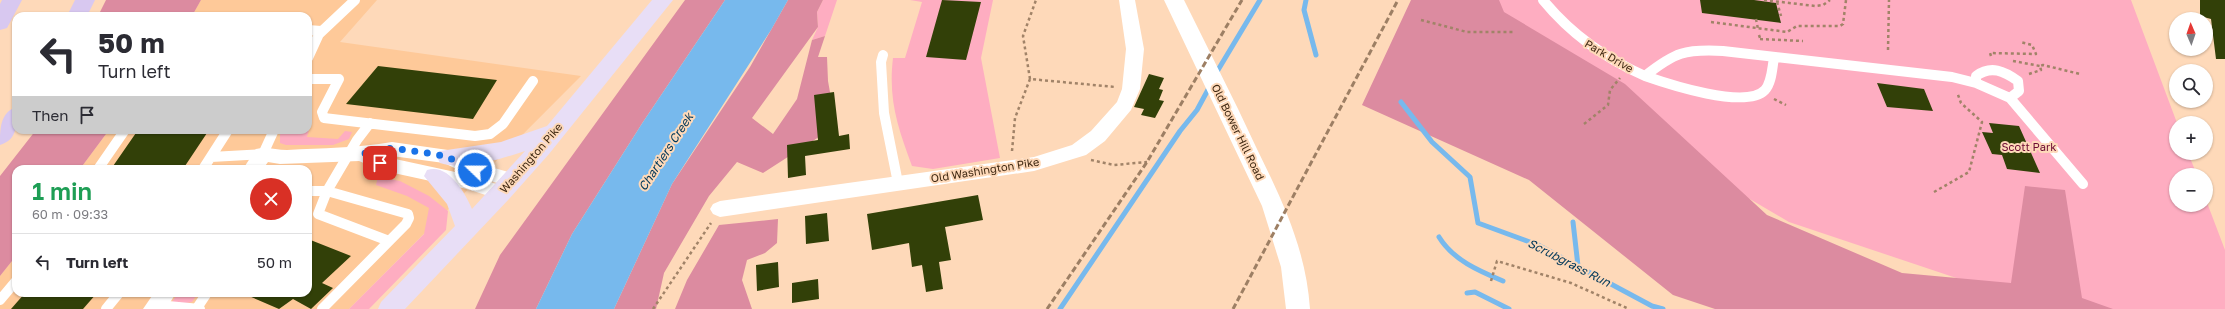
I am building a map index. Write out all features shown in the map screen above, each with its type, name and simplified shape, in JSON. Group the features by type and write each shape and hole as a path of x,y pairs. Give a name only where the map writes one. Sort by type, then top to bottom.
{"highway":[{"path":"0,23 12,0"},
{"path":"79,12 85,0"},
{"path":"0,137 12,120"}],"main road":[{"name":"Washington Pike","path":"390,309 507,186 554,132 663,0"},
{"path":"448,157 478,156 512,148 554,132"},
{"path":"435,176 453,192 459,204 467,229"}],"street":[{"name":"Old Washington Pike","path":"720,209 1034,164 1079,150 1098,136 1125,105 1131,89 1136,49 1127,0"},
{"name":"Old Bower Hill Road","path":"1174,0 1235,124 1286,236 1298,292 1298,309"},
{"path":"258,162 280,157 355,154 392,148 448,157 507,186"},
{"path":"355,154 380,163 435,176 469,182 507,186"}],"lane":[{"path":"312,50 322,31 354,0"},
{"name":"Park Drive","path":"1543,0 1557,18 1585,43 1628,69 1672,85 1722,96 1755,98 1766,89 1774,58"},
{"path":"312,30 322,31"},
{"path":"1645,76 1668,58 1693,49 1952,77 1976,83 2010,98 2083,184"},
{"path":"883,55 881,62 884,113 898,183"},
{"path":"1976,83 1976,76 1982,71 1997,70 2008,74 2018,81 2019,91 2010,98"},
{"path":"312,79 339,79 322,112 324,118 370,122 475,136 490,134 502,124 533,82"},
{"path":"370,122 355,154 327,191 318,214 389,241"},
{"path":"101,165 122,134"},
{"path":"206,165 225,134"},
{"path":"211,157 258,162 272,134"},
{"path":"312,191 327,191 408,214 409,218 406,224 322,309"},
{"path":"0,300 12,286"},
{"path":"106,309 116,297"},
{"path":"159,302 199,308 205,297"}],"path":[{"path":"1011,167 1015,118 1030,78 1023,36 1036,0"},
{"path":"1764,0 1815,6 1823,5 1830,0"},
{"path":"1711,22 1787,32 1797,26 1840,26 1843,24 1846,0"},
{"path":"1888,50 1889,0"},
{"path":"1777,2 1781,16"},
{"path":"1421,20 1450,30 1489,34 1514,32"},
{"path":"1756,20 1758,29"},
{"path":"1760,37 1804,41"},
{"path":"1994,58 1990,53 2036,54 2032,45 2020,42"},
{"path":"2009,61 2047,66 2080,74"},
{"path":"2034,72 2041,70 2040,66"},
{"path":"1584,124 1608,105 1610,90 1628,69"},
{"path":"1030,78 1131,89"},
{"path":"1934,192 1968,172 1982,122 1961,103 1957,90"},
{"path":"1771,97 1786,105"},
{"path":"1079,150 1093,162 1114,165 1147,162"},
{"path":"653,309 720,209"},
{"path":"1491,281 1497,261 1572,283 1629,309"}],"shaded area":[{"path":"106,0 201,0 194,12 100,12"},
{"path":"201,0 377,0 340,42 581,76 349,309 0,309 0,276 12,261 12,297 312,297 312,165 83,165 106,134 312,134 312,12 194,12"},
{"path":"685,0 725,0 643,122 572,234 536,309 475,309 500,255"},
{"path":"788,0 823,0 817,12 818,27 752,118 773,134 797,99 812,40 825,36 818,57 827,57 828,81 836,126 763,173 737,162 709,196 664,273 656,309 614,309 672,184 750,67"},
{"path":"1411,0 1499,0 1504,12 1625,84 1767,215 1902,273 2011,283 2025,186 2065,190 2082,298 2113,309 1715,309 1673,295 1529,180 1362,105"},
{"path":"33,134 106,134 83,165 12,165 12,261 0,276 0,176"},
{"path":"778,219 777,243 765,253 747,260 742,280 752,309 675,309 687,280 719,225"}],"green space":[{"path":"823,0 837,0 825,36 812,40 818,27 817,12"},
{"path":"910,0 993,0 981,58 1000,158 933,169 912,166 895,114 892,87 893,58 905,58 922,2"},
{"name":"Scott Park","path":"1441,0 2131,0 2169,102 2169,108 2171,108 2174,116 2169,116 2169,160 2191,160 2194,168 2169,168 2169,212 2211,212 2225,250 2225,309 2049,309 1789,222 1435,14"},
{"path":"345,131 352,132 349,139 333,145 286,145 280,143 280,135 308,134 307,137 338,139"},
{"path":"378,177 400,181 429,196 448,211 446,230 369,309 349,309 424,234 429,208 407,196 376,185"},
{"path":"175,297 195,297 192,302 181,304 172,302"}],"water":[{"name":"Chartiers Creek","path":"725,0 788,0 771,30 672,184 614,309 536,309 572,234 643,122"}],"building":[{"path":"942,0 981,2 966,60 926,57"},
{"path":"1700,0 1754,0 1776,3 1781,23 1702,13"},
{"path":"2200,0 2225,0 2225,59 2216,59 2213,35 2213,12 2200,12"},
{"path":"378,66 497,80 473,119 346,104"},
{"path":"1149,74 1164,78 1159,89 1163,90 1159,100 1164,101 1155,118 1141,115 1144,109 1134,107"},
{"path":"1877,83 1924,89 1933,111 1887,107"},
{"path":"834,92 839,136 849,134 850,149 805,156 806,175 788,178 787,145 818,140 814,95"},
{"path":"1989,123 2019,126 2040,173 2007,169 2002,155 1992,154 1982,132 1993,133"},
{"path":"135,134 206,134 186,165 114,165"},
{"path":"978,195 983,220 945,227 951,260 939,262 943,289 926,292 922,265 912,267 909,243 872,250 867,214"},
{"path":"827,213 829,241 806,244 805,216"},
{"path":"312,241 351,256 322,283 333,288 311,309 293,299 279,309 251,297 312,297"},
{"path":"778,262 779,287 757,291 756,265"},
{"path":"818,279 819,299 792,303 792,283"},
{"path":"22,297 94,297 83,309 11,309"}],"waterway":[{"path":"1215,75 1260,0"},
{"name":"Scrubgrass Run","path":"1306,0 1304,10 1316,55"},
{"path":"1060,309 1180,131 1197,110 1210,86"},
{"name":"Scrubgrass Run","path":"1401,102 1432,142 1470,177 1478,223 1538,245 1652,306 1663,309"},
{"path":"1573,222 1578,266"},
{"path":"1439,237 1452,252 1467,264 1503,281"},
{"path":"1467,293 1475,292 1509,309"}],"railway":[{"path":"1047,309 1147,162 1242,0"},
{"path":"1233,309 1398,0"}],"route":[{"path":"380,163 361,154 392,148 428,153 448,157 475,170"}]}
